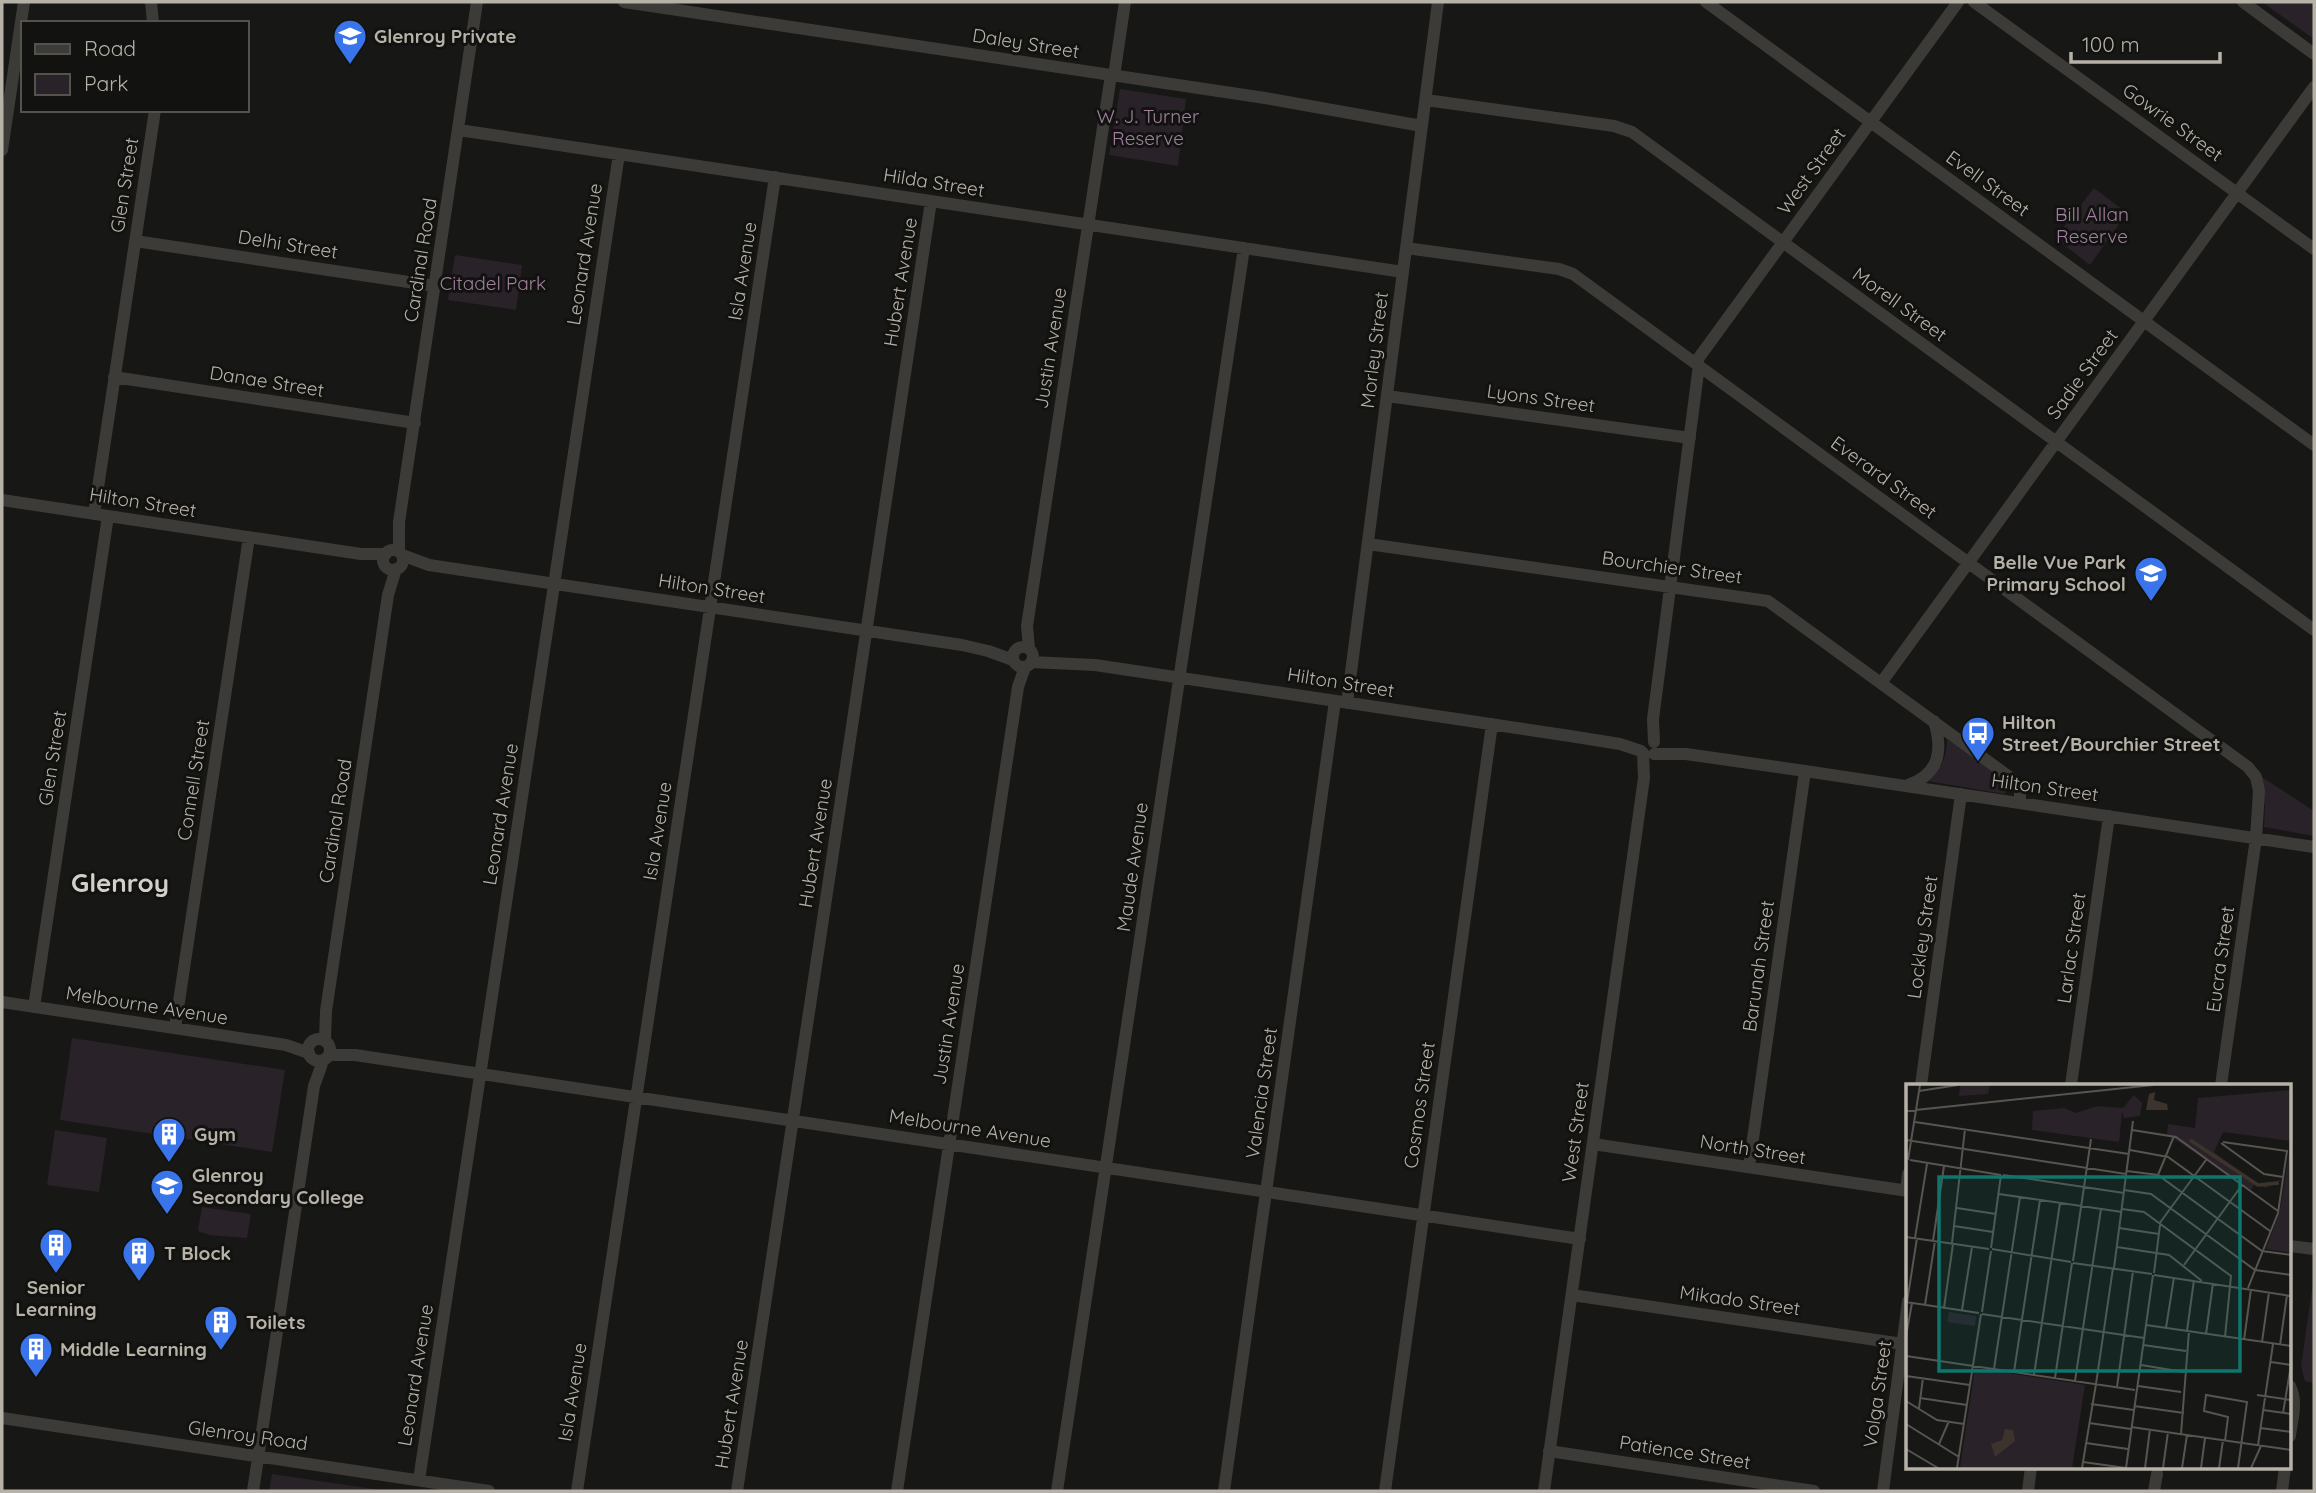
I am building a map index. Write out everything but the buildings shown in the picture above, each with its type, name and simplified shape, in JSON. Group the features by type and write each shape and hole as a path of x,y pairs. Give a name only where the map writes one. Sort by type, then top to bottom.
{"street":[{"path":"21,21 24,2"},
{"path":"151,2 153,21"},
{"name":"Daley Street","path":"624,2 1265,98 1422,126"},
{"name":"Justin Avenue","path":"897,1491 1088,225 1125,2"},
{"name":"Morley Street","path":"1341,702 1368,544 1438,2"},
{"name":"Evell Street","path":"1706,2 2314,445"},
{"name":"West Street","path":"1544,1491 1653,719 1690,438 1697,364 1958,2"},
{"name":"Gowrie Street","path":"1974,2 2314,249"},
{"path":"2244,2 2314,54"},
{"name":"Cardinal Road","path":"253,1491 478,3"},
{"path":"2,150 21,22"},
{"name":"Sadie Street","path":"1881,683 2314,87"},
{"name":"Morell Street","path":"1426,100 1625,129 2314,630"},
{"name":"Glen Street","path":"94,514 155,112"},
{"name":"Hilda Street","path":"459,130 1403,272"},
{"name":"Leonard Avenue","path":"419,1480 619,154"},
{"name":"Isla Avenue","path":"577,1491 775,177"},
{"name":"Hubert Avenue","path":"737,1491 931,201"},
{"name":"Delhi Street","path":"135,241 435,286"},
{"name":"Maude Avenue","path":"1057,1491 1244,248"},
{"name":"Everard Street","path":"1406,248 1567,271 2248,767 2256,777 2259,791 2256,838"},
{"name":"Danae Street","path":"114,377 415,423"},
{"name":"Lyons Street","path":"1387,396 1690,438"},
{"name":"Hilton Street","path":"2,500 1023,657 1180,677 2314,847"},
{"name":"Glen Street","path":"34,1007 108,516"},
{"name":"Connell Street","path":"175,1028 249,537"},
{"name":"Bourchier Street","path":"1368,544 1768,601 2015,781 2020,789 2020,803"},
{"name":"Valencia Street","path":"1224,1491 1266,1192 1341,702"},
{"path":"1906,786 1923,778 1938,758 1939,740 1933,720"},
{"name":"Cosmos Street","path":"1385,1491 1492,724"},
{"name":"Barunah Street","path":"1749,1167 1805,771"},
{"name":"Lockley Street","path":"1921,1084 1961,794"},
{"name":"Larlac Street","path":"2071,1084 2109,816"},
{"name":"Eucra Street","path":"2221,1084 2256,838"},
{"name":"Melbourne Avenue","path":"2,1002 1580,1239"},
{"name":"North Street","path":"1593,1144 1906,1191"},
{"path":"2292,1245 2314,1249"},
{"name":"Mikado Street","path":"1572,1295 1903,1344"},
{"name":"Volga Street","path":"1883,1491 1906,1318"},
{"path":"2292,1392 2292,1421"},
{"name":"Glenroy Road","path":"2,1418 489,1491"},
{"name":"Patience Street","path":"1549,1451 1814,1491"},
{"path":"2028,1491 2031,1468"},
{"path":"2282,1491 2285,1468"},
{"path":"2154,1491 2157,1474"}],"green space":[{"path":"2262,2 2314,2 2314,39"},
{"name":"W. J. Turner Reserve","path":"1120,89 1186,99 1178,166 1109,155"},
{"name":"Bill Allan Reserve","path":"2094,188 2127,213 2090,265 2055,238"},
{"name":"Citadel Park","path":"455,255 522,265 516,310 448,300"},
{"path":"1947,739 2001,778 2009,787 2005,794 1927,781 1942,763"},
{"path":"2257,774 2314,811 2314,836 2264,827 2265,805"},
{"path":"72,1038 285,1070 272,1152 60,1120"},
{"path":"55,1130 107,1138 99,1192 47,1185"},
{"path":"202,1207 251,1214 247,1238 209,1235 198,1231"},
{"path":"2314,1276 2314,1383 2305,1381 2301,1366"},
{"path":"272,1474 387,1491 269,1491"}],"place":[{"name":"Glenroy Private","path":"350,66"},
{"name":"Belle Vue Park Primary School","path":"2151,603"},
{"name":"Hilton Street/Bourchier Street","path":"1978,763"},
{"name":"Gym","path":"169,1164"},
{"name":"Glenroy Secondary College","path":"167,1216"},
{"name":"Senior Learning","path":"56,1275"},
{"name":"T Block","path":"139,1283"},
{"name":"Toilets","path":"221,1352"},
{"name":"Middle Learning","path":"36,1379"}],"district":[{"name":"Glenroy","path":"120,883"}]}
